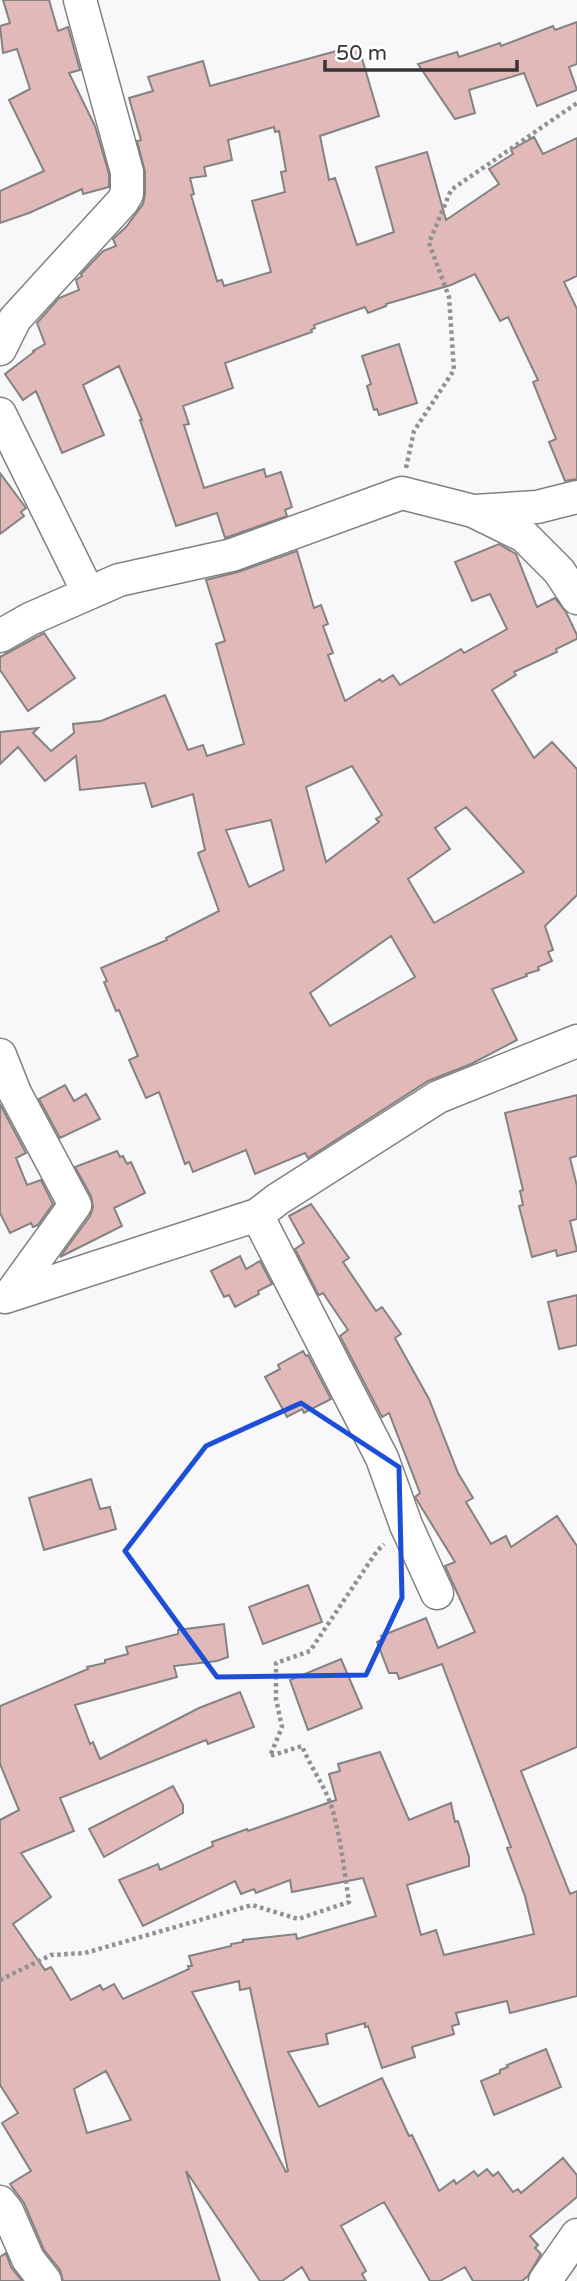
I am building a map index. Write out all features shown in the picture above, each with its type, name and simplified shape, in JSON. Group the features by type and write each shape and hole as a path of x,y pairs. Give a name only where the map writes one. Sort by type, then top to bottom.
{"street":[{"path":"0,349 15,319 127,194 127,172 80,0"},
{"path":"0,414 88,592"},
{"path":"0,636 30,619 119,580 232,555 402,493 473,511 524,536 559,571 577,598"},
{"path":"473,511 537,507 577,497"},
{"path":"5,1297 257,1215 438,1097 577,1041"},
{"path":"0,1055 15,1093 75,1205 5,1297"},
{"path":"257,1215 382,1458 406,1525 438,1593"},
{"path":"0,2202 7,2211 28,2259 45,2281"},
{"path":"545,2281 577,2235"}],"path":[{"path":"402,493 414,431 453,370 449,297 429,243 451,190 577,103"},
{"path":"0,1980 51,1955 85,1953 252,1905 298,1919 349,1902 340,1836 330,1802 302,1746 270,1756 282,1727 276,1699 276,1663 310,1651 377,1551 406,1525"}],"highlighted area":[{"path":"301,1403 399,1467 402,1598 366,1675 217,1677 125,1551 206,1446"}],"building":[{"path":"3,0 49,0 58,31 68,27 80,70 69,73 95,126 109,174 109,187 83,194 82,189 0,223 0,191 44,171 9,100 30,89 17,49 3,53 0,26 10,23"},
{"path":"577,22 577,64 569,67 577,90 537,106 524,73 469,90 475,113 455,119 418,64 457,52 459,57 500,43 501,46 553,26 555,30"},
{"path":"358,45 379,116 320,136 329,180 335,178 357,245 394,232 376,167 427,152 446,220 499,184 489,169 513,154 511,150 534,137 543,154 577,138 577,276 564,282 577,309 577,479 565,481 549,442 556,439 533,382 538,380 508,317 500,321 475,274 451,285 386,304 368,313 365,307 314,325 312,332 225,363 233,388 183,406 189,424 184,425 204,488 264,469 266,477 281,472 292,507 285,510 287,516 225,538 217,513 176,526 142,420 119,366 83,385 104,435 62,453 36,391 23,400 5,374 45,344 37,323 59,298 79,290 76,280 103,251 116,246 113,239 143,204 145,172 137,141 141,140 129,98 153,91 148,77 203,61 210,86","holes":["274,127 275,132 279,131 286,171 281,172 285,192 252,201 271,272 224,286 222,280 217,281 191,195 194,194 190,178 206,176 204,167 232,160 228,140"]},
{"path":"399,344 417,403 379,415 377,409 374,410 367,386 371,384 362,356"},
{"path":"0,473 26,508 21,512 24,516 0,534"},
{"path":"499,544 516,554 537,607 555,598 566,612 577,635 577,639 556,649 557,652 514,672 516,675 492,690 534,758 552,742 577,769 577,895 545,926 553,950 548,952 552,961 538,967 539,970 526,974 527,976 492,989 517,1040 471,1064 428,1081 308,1158 305,1153 255,1174 246,1150 193,1172 189,1162 185,1164 159,1092 146,1098 129,1060 138,1056 119,1010 116,1011 101,968 167,940 166,938 219,911 198,853 205,850 193,794 152,807 145,783 80,790 76,756 45,781 18,747 0,764 0,732 38,728 33,733 51,751 74,733 73,724 101,721 165,695 188,750 203,745 207,756 244,744 216,644 225,641 206,580 297,551 314,608 321,605 328,624 323,626 333,653 328,655 345,701 380,679 382,682 393,675 400,685 461,649 464,653 507,629 490,594 472,601 455,562","holes":["352,766 382,815 376,819 379,822 326,862 306,787","466,807 524,872 434,923 408,879 450,849 435,828","271,820 284,870 249,887 226,830","391,936 415,977 330,1026 310,993"]},
{"path":"44,633 75,678 28,711 0,670 0,657"},
{"path":"65,1085 74,1101 86,1094 100,1119 60,1138 39,1099"},
{"path":"577,1095 577,1156 570,1158 577,1186 577,1219 570,1221 577,1251 557,1256 556,1250 532,1257 519,1206 523,1205 520,1191 523,1190 505,1113"},
{"path":"0,1104 26,1153 16,1158 27,1185 41,1180 53,1204 38,1225 33,1227 31,1223 10,1233 0,1213"},
{"path":"117,1151 127,1164 131,1162 145,1193 114,1208 122,1226 60,1257 90,1216 93,1207 91,1196 75,1167"},
{"path":"311,1204 349,1258 343,1262 376,1311 382,1307 401,1334 395,1338 429,1399 458,1473 473,1498 466,1502 491,1544 506,1536 511,1547 557,1516 577,1546 577,1747 521,1771 570,1894 577,1891 577,1996 510,2013 507,2001 456,2013 459,2024 452,2026 454,2034 412,2047 415,2057 382,2068 365,2023 326,2034 328,2044 288,2052 319,2107 382,2078 439,2191 454,2180 456,2184 474,2171 478,2176 487,2169 493,2176 498,2172 513,2192 518,2189 521,2193 563,2158 577,2175 577,2197 530,2236 538,2245 535,2248 541,2254 522,2281 473,2281 465,2267 440,2281 430,2281 384,2202 341,2226 366,2271 362,2274 366,2281 310,2281 302,2267 282,2281 260,2281 186,2171 220,2281 63,2281 60,2270 44,2250 24,2203 10,2184 31,2171 2,2123 18,2113 0,2085 0,1820 19,1810 0,1764 0,1706 88,1669 87,1667 128,1654 126,1647 178,1634 178,1630 224,1624 228,1657 217,1661 174,1666 177,1677 75,1705 90,1744 93,1742 100,1759 199,1708 240,1692 254,1727 208,1744 206,1740 60,1798 74,1831 21,1853 51,1897 13,1924 45,1970 51,1967 71,2000 100,1985 103,1990 114,1984 123,1999 189,1969 188,1966 192,1966 189,1956 231,1946 243,1940 296,1934 297,1939 376,1916 363,1878 292,1892 290,1880 256,1893 254,1889 241,1894 235,1881 143,1926 119,1880 158,1864 160,1870 213,1846 212,1842 336,1800 329,1774 340,1771 338,1764 380,1752 409,1820 451,1803 455,1822 458,1821 469,1857 469,1866 407,1885 421,1935 436,1930 444,1955 534,1934 525,1896 507,1848 511,1847 442,1664 399,1679 397,1673 389,1673 377,1642 383,1639 381,1636 426,1618 438,1648 475,1632 445,1566 455,1562 415,1497 420,1493 389,1413 382,1417 340,1336 348,1330 323,1293 318,1294 295,1249 304,1243 289,1216","holes":["239,1981 240,1990 250,1988 288,2171 286,2172 192,1992","106,2071 131,2120 87,2133 74,2089"]},
{"path":"240,1256 246,1269 260,1261 272,1284 235,1307 229,1295 224,1297 211,1271"},
{"path":"577,1295 577,1345 559,1349 548,1302"},
{"path":"303,1351 308,1355 331,1399 304,1413 302,1409 287,1417 265,1377 280,1369 278,1365"},
{"path":"91,1479 100,1509 110,1507 116,1529 44,1550 29,1498"},
{"path":"308,1585 322,1622 263,1644 249,1607"},
{"path":"341,1659 362,1708 308,1730 290,1680"},
{"path":"173,1786 183,1805 183,1813 104,1857 89,1829"},
{"path":"546,2049 561,2087 494,2115 481,2081 500,2073 507,2065"},
{"path":"6,2253 11,2267 22,2281 0,2281 0,2257"}]}
